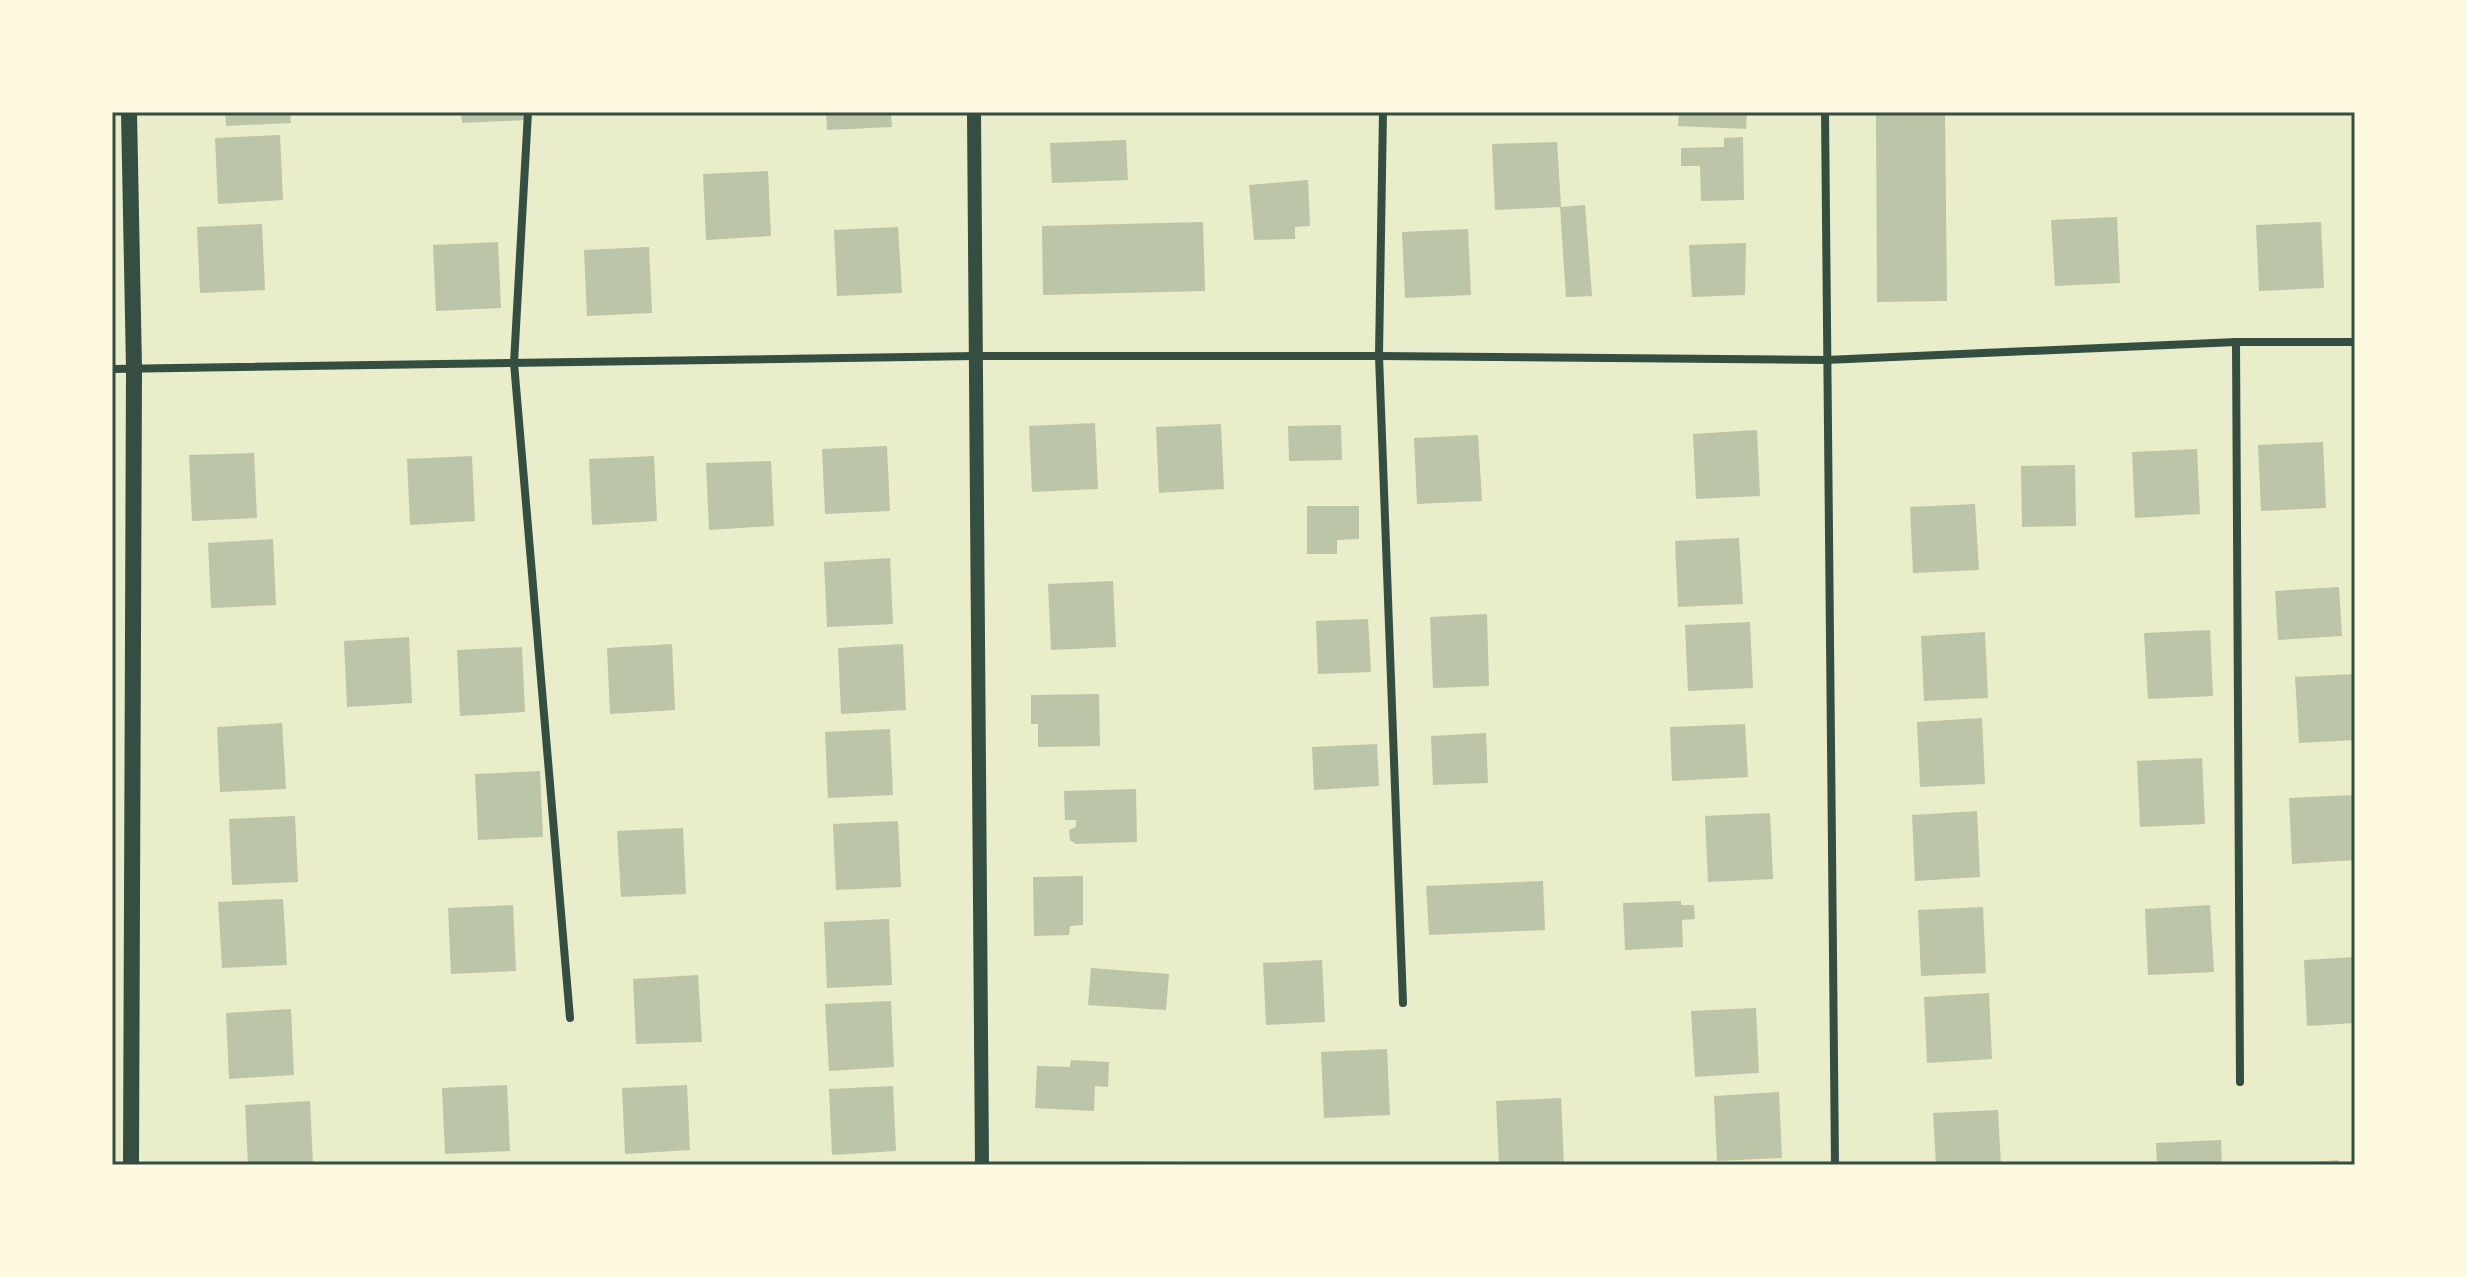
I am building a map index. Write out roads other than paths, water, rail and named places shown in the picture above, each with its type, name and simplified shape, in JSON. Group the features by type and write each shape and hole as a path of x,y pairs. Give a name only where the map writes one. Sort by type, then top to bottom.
{"main road":[{"path":"129,112 134,368 131,1165"}],"street":[{"path":"528,112 514,363 570,1018"},
{"path":"974,112 982,1165"},
{"path":"1383,112 1379,356 1403,1003"},
{"path":"1825,112 1835,1165"},
{"path":"112,369 976,356 1826,360 2236,342 2355,342"},
{"path":"2236,342 2240,1082"}]}
